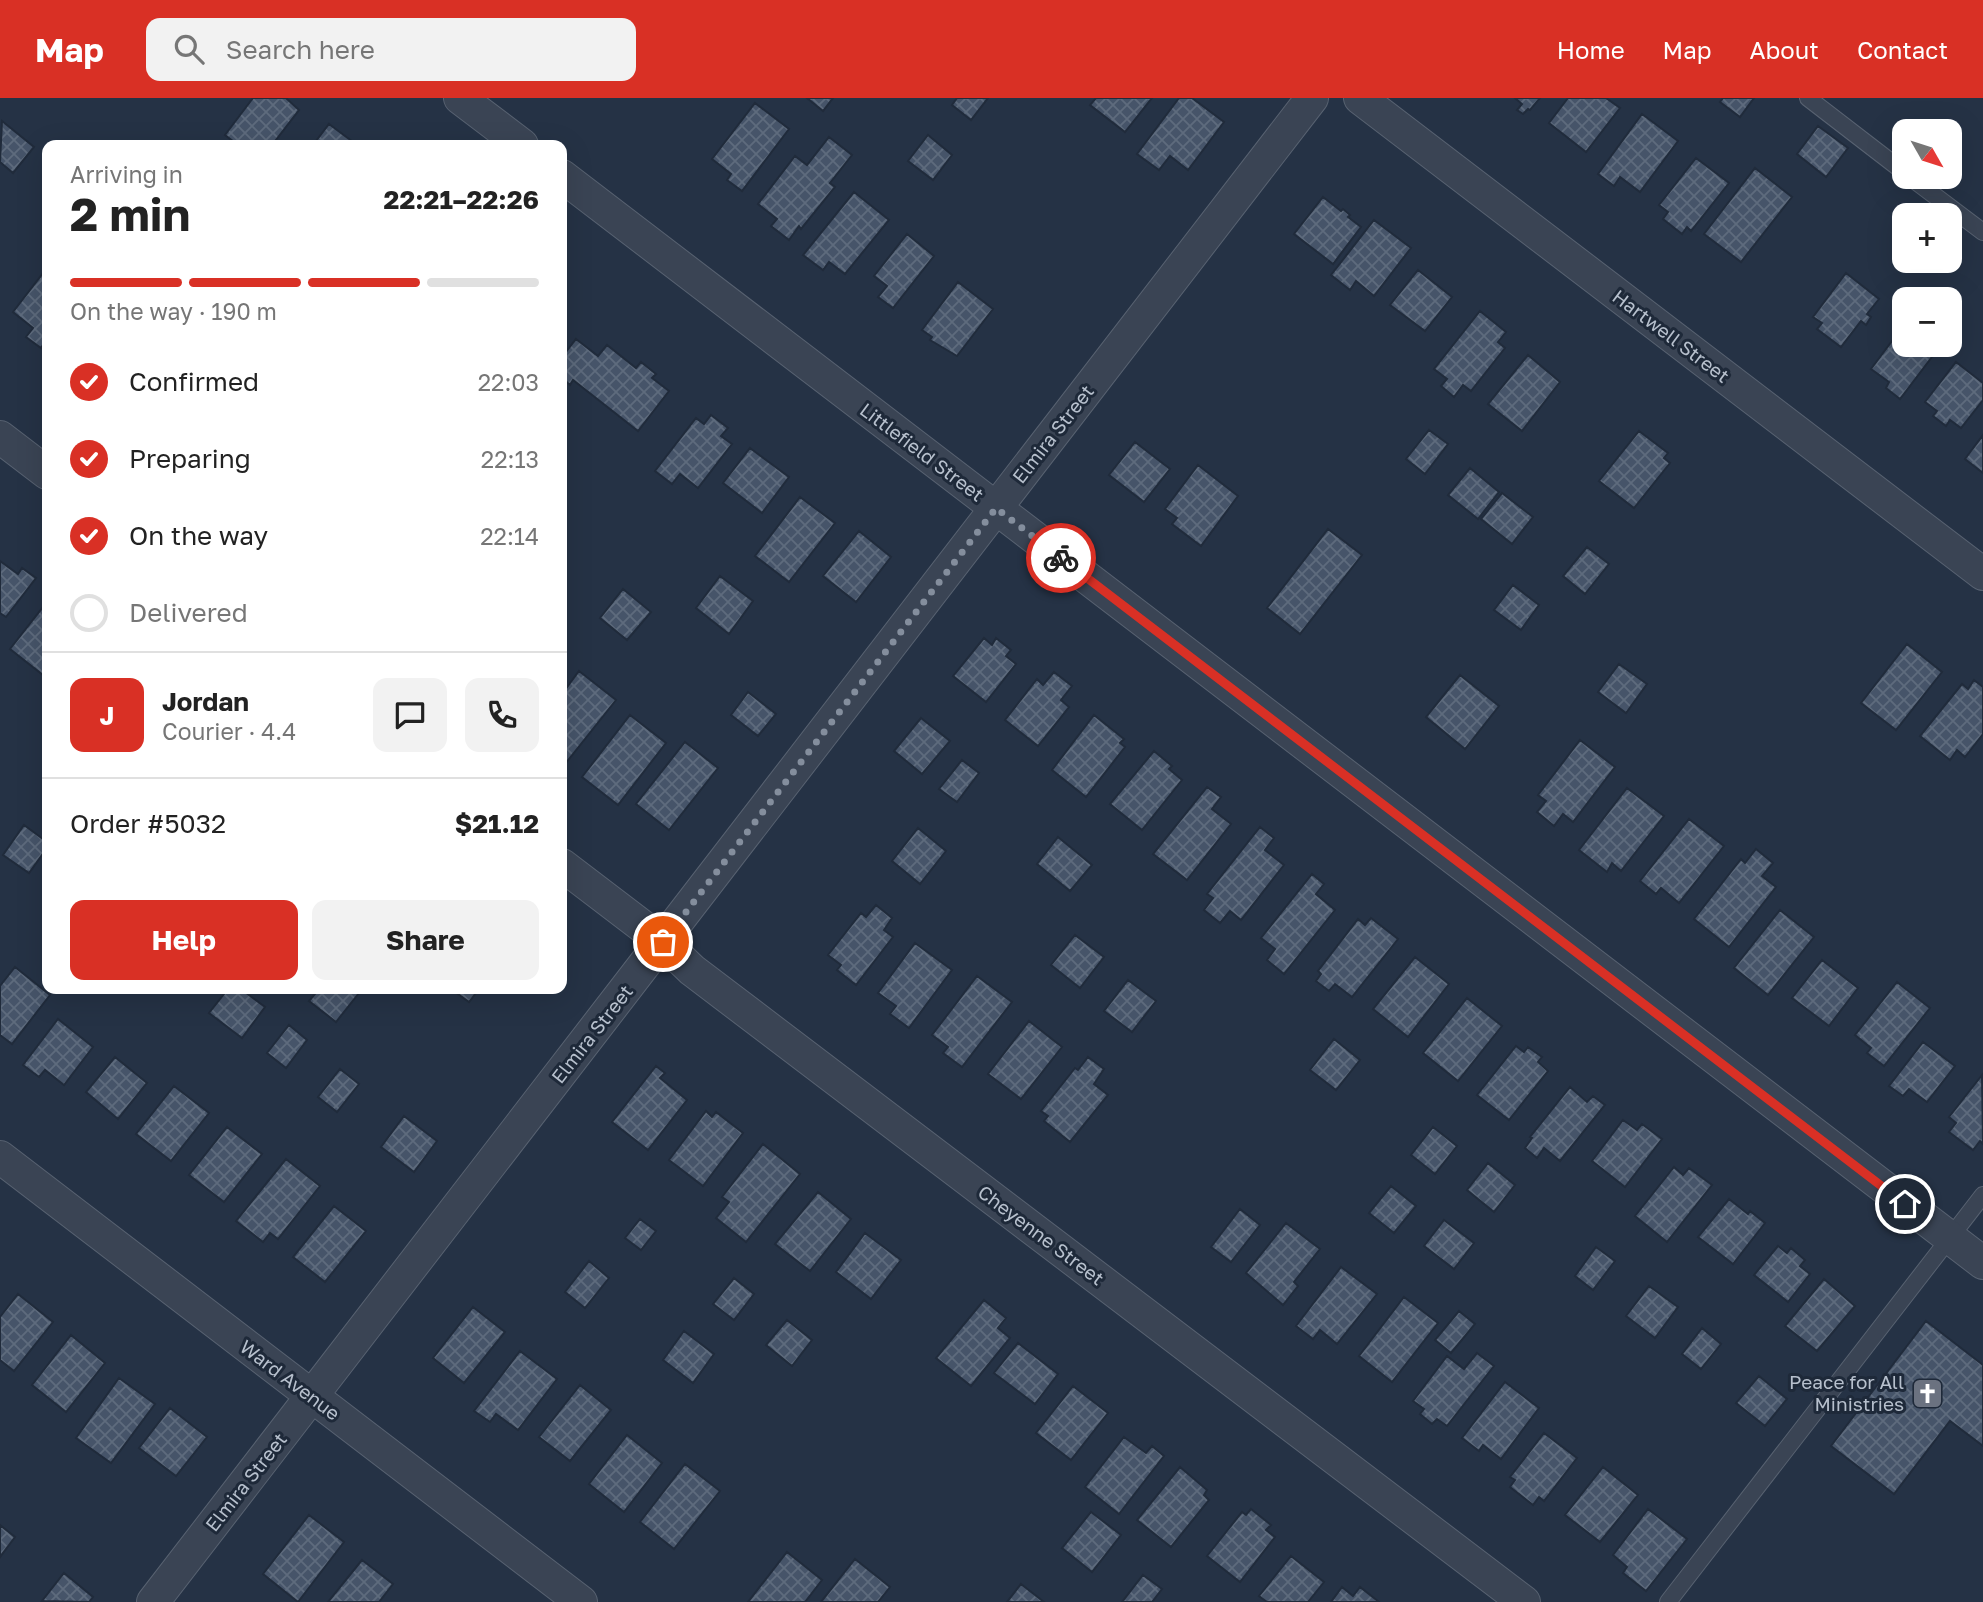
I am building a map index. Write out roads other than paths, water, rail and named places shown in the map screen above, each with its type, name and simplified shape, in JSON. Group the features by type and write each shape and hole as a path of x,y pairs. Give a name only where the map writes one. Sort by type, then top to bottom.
{"street":[{"path":"460,98 515,140"},
{"name":"Elmira Street","path":"153,1602 1312,98"},
{"name":"Hartwell Street","path":"1360,98 1983,574"},
{"name":"Littlefield Street","path":"567,180 1983,1263"},
{"path":"0,437 42,469"},
{"name":"Cheyenne Street","path":"567,869 663,942 703,978 1524,1602"},
{"name":"Ward Avenue","path":"0,1157 581,1602"}],"lane":[{"path":"1808,98 1892,163"},
{"path":"1926,189 1983,232"},
{"path":"1668,1602 1983,1195"}],"place":[{"name":"Peace for All Ministries","path":"1927,1393"}]}
